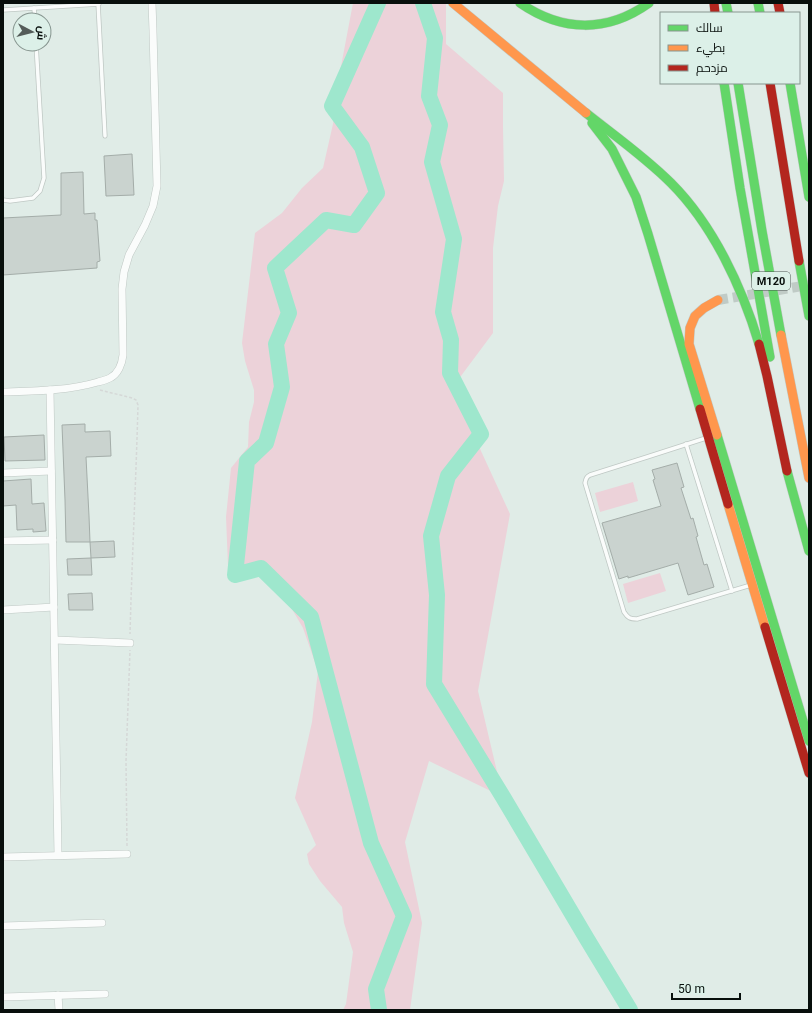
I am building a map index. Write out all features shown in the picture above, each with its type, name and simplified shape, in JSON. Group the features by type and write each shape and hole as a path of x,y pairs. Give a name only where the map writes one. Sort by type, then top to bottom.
{"main road":[{"path":"453,3 559,91 653,166 692,206 706,226 731,270 745,302 758,342 767,376 789,481 809,551"},
{"path":"520,3 534,12 552,20 570,24 588,25 607,23 623,18 649,3"},
{"path":"724,84 741,195 784,431 809,551"},
{"name":"M120","path":"738,84 771,285 809,478"},
{"name":"M120","path":"770,84 809,316"},
{"path":"790,84 809,197"},
{"path":"559,91 581,111 612,149 636,197 809,773"},
{"path":"718,300 704,308 694,318 689,334 689,344 809,741"}],"street":[{"path":"3,392 50,390 84,386 110,378 121,364 123,355 122,289 124,272 129,256 145,225 155,196 157,176 152,3"},
{"path":"50,390 58,855"},
{"path":"3,473 52,471"},
{"path":"3,541 53,540"},
{"path":"3,610 54,607"},
{"path":"54,640 130,643"},
{"path":"3,857 127,854"},
{"path":"3,926 102,923"},
{"path":"3,997 105,994"},
{"path":"58,995 59,1010"}],"lane":[{"path":"3,10 98,4 105,136"},
{"path":"3,200 33,198 40,191 44,178 36,52"},
{"path":"708,437 590,475 587,477 585,483 624,612 627,617 637,619 752,584"},
{"path":"686,444 732,591"}],"path":[{"path":"84,386 132,398 136,400 138,404 126,761 127,854"}],"shaded area":[{"path":"353,3 446,3 446,44 503,93 504,181 498,206 493,248 493,333 452,388 510,514 478,691 503,797 429,761 405,842 422,923 410,1010 343,1010 346,1004 353,952 344,923 342,907 320,881 309,864 307,854 316,845 295,798 312,722 318,671 303,628 275,580 228,566 226,517 231,468 248,447 249,422 254,402 254,390 245,361 242,343 255,233 282,213 302,188 323,168 333,124 339,77"},
{"path":"633,482 638,501 600,512 595,493"},
{"path":"660,573 666,591 628,603 623,584"}],"building":[{"path":"132,154 134,195 106,196 104,156"},
{"path":"83,172 84,214 95,213 95,220 97,220 100,261 97,262 97,268 3,275 3,218 61,215 61,173"},
{"path":"85,424 85,432 110,431 111,456 86,457 90,542 66,542 62,425"},
{"path":"44,435 45,460 5,461 4,437"},
{"path":"677,463 684,487 681,488 691,519 693,518 698,536 696,537 704,565 707,564 714,587 688,595 678,563 628,578 628,576 619,579 602,523 661,506 653,480 655,479 652,470"},
{"path":"31,479 32,504 44,503 46,531 33,532 33,529 17,530 16,505 3,506 3,481"},
{"path":"114,541 115,557 91,558 90,542"},
{"path":"91,558 92,575 68,575 67,559"},
{"path":"92,593 93,610 69,610 68,594"}],"waterway":[{"path":"378,3 332,106 362,147 377,193 354,225 326,220 275,268 289,313 276,344 282,387 266,443 247,461 235,575 261,568 311,617 371,843 404,916 376,989 379,1010"},
{"path":"423,3 435,38 429,96 440,125 432,162 454,239 443,312 451,340 450,373 481,434 448,476 431,536 437,595 434,684 630,1010"}],"tunnel":[{"path":"718,300 809,285"}],"traffic: fast":[{"path":"520,3 536,13 552,19 568,24 584,25 601,24 617,20 633,13 649,3"},
{"path":"726,3 728,12"},
{"path":"758,3 760,12"},
{"path":"724,84 740,188 770,357"},
{"path":"738,84 762,231 781,335"},
{"path":"790,84 809,197"},
{"path":"586,113 661,173 686,200 700,218 713,237 735,279 759,344"},
{"path":"592,123 612,149 636,197 700,409"},
{"path":"799,261 809,316"},
{"path":"717,435 809,741"},
{"path":"787,471 809,551"}],"traffic: slow":[{"path":"453,3 586,113"},
{"path":"717,435 689,344 690,328 695,316 704,308 718,300"},
{"path":"781,335 809,478"},
{"path":"728,504 765,627"}],"traffic: jam":[{"path":"714,3 715,12"},
{"path":"778,3 780,12"},
{"path":"770,84 799,261"},
{"path":"759,344 787,471"},
{"path":"700,409 728,504"},
{"path":"765,627 809,773"}]}
